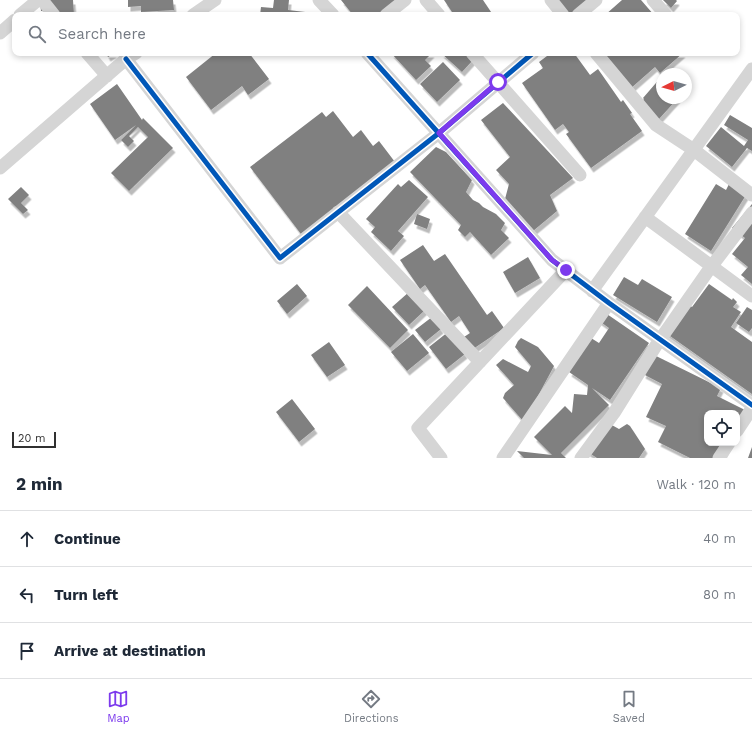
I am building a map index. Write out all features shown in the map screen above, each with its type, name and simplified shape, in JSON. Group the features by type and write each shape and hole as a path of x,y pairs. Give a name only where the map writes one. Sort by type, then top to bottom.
{"street":[{"path":"24,12 38,0"},
{"path":"42,0 52,12"},
{"path":"319,0 330,12"},
{"path":"390,12 404,0"},
{"path":"426,0 436,12"},
{"path":"551,0 561,12"},
{"path":"582,12 596,0"},
{"path":"653,0 663,12"},
{"path":"197,12 212,1"},
{"path":"0,32 12,22"},
{"path":"90,56 107,76"},
{"path":"0,168 131,56 280,258 439,133 529,56"},
{"path":"370,56 552,260 592,291 752,405"},
{"path":"475,56 580,175"},
{"path":"598,56 656,125 694,150 752,195"},
{"path":"592,291 752,69"},
{"path":"338,212 480,362"},
{"path":"585,456 660,339 752,213"},
{"path":"645,217 752,296"},
{"path":"441,458 418,428 566,270"},
{"path":"503,458 609,303"},
{"path":"740,426 752,408"},
{"path":"718,458 727,446"}],"building":[{"path":"40,0 73,0 74,12 56,12 56,10 41,11"},
{"path":"128,0 173,0 174,10 141,12 141,6 128,7"},
{"path":"274,0 289,0 288,10 305,12 260,12 261,7 273,8"},
{"path":"341,0 399,0 383,12 351,12"},
{"path":"444,0 483,0 491,12 452,12"},
{"path":"592,0 581,12 567,12 556,1"},
{"path":"622,0 641,0 651,12 608,12"},
{"path":"663,0 676,0 677,1 671,8"},
{"path":"212,56 251,56 269,79 248,95 242,86 211,110 186,77"},
{"path":"394,56 429,56 425,60 431,66 416,80"},
{"path":"444,56 469,56 473,60 462,72"},
{"path":"547,56 576,56 590,75 598,69 621,102 623,100 632,113 630,114 642,131 591,168 566,134 569,132 563,124 555,130 522,83 543,68 539,62"},
{"path":"605,56 680,56 666,68 655,67 630,89"},
{"path":"443,62 460,80 437,102 420,84"},
{"path":"656,83 656,104 673,104 659,119 640,103 644,99 643,98"},
{"path":"117,84 142,120 143,118 173,148 129,191 111,173 148,137 138,127 129,136 134,141 128,147 121,140 136,125 115,140 90,104"},
{"path":"503,103 573,178 550,195 557,211 533,231 505,199 509,184 496,170 510,157 481,120"},
{"path":"333,111 353,137 361,130 373,146 379,141 398,166 304,238 250,167 322,112 326,117"},
{"path":"730,115 752,128 752,151 747,148 732,167 706,146 721,127 744,146 748,140 724,125"},
{"path":"436,147 446,152 472,180 466,192 473,200 496,214 505,223 501,230 509,238 491,255 470,232 465,237 458,230 461,225 410,172"},
{"path":"409,180 428,197 398,231 404,236 391,251 371,232 375,227 366,219 398,184 401,187"},
{"path":"716,184 726,190 729,184 746,195 711,251 685,234"},
{"path":"21,187 29,195 21,203 28,210 23,214 8,199"},
{"path":"752,204 752,284 741,275 748,267 732,254 745,238 732,228"},
{"path":"417,214 430,219 427,229 414,224"},
{"path":"423,245 434,261 445,254 487,315 492,311 504,328 473,349 464,337 470,333 459,316 451,322 425,285 420,289 400,260"},
{"path":"528,257 540,278 515,293 503,272"},
{"path":"624,277 638,285 642,279 672,297 657,322 613,295"},
{"path":"297,284 307,296 287,314 277,301"},
{"path":"709,284 732,300 733,298 737,302 733,307 741,312 731,327 752,342 752,394 663,331 684,301 692,307"},
{"path":"367,286 408,330 390,348 348,305"},
{"path":"409,292 425,310 409,325 392,307"},
{"path":"747,307 752,310 752,328 749,332 736,323"},
{"path":"604,312 649,343 610,400 592,388 609,405 561,453 566,458 524,458 517,451 552,455 534,437 565,406 572,413 574,394 587,395 588,385 569,372 591,338 599,343 609,328 598,320"},
{"path":"432,317 441,329 425,342 415,330"},
{"path":"448,332 465,354 446,369 429,347"},
{"path":"413,334 429,353 407,371 391,352"},
{"path":"521,338 538,347 554,366 524,422 503,398 505,393 514,385 496,365 503,359 528,372 531,366 515,347"},
{"path":"329,342 345,365 327,377 311,355"},
{"path":"652,354 721,388 717,396 745,410 740,421 740,410 704,410 704,446 728,446 722,458 690,458 658,442 666,426 646,417 662,384 643,374"},
{"path":"292,399 315,429 299,442 276,412"},
{"path":"610,424 619,429 627,424 630,426 645,449 639,458 597,458 583,449"},
{"path":"752,447 752,458 748,458"}],"cycle path":[{"path":"370,56 552,260 609,303 752,405"},
{"path":"126,59 280,258 439,133 529,56"}],"route":[{"path":"498,82 439,133 552,260 566,270"}]}
